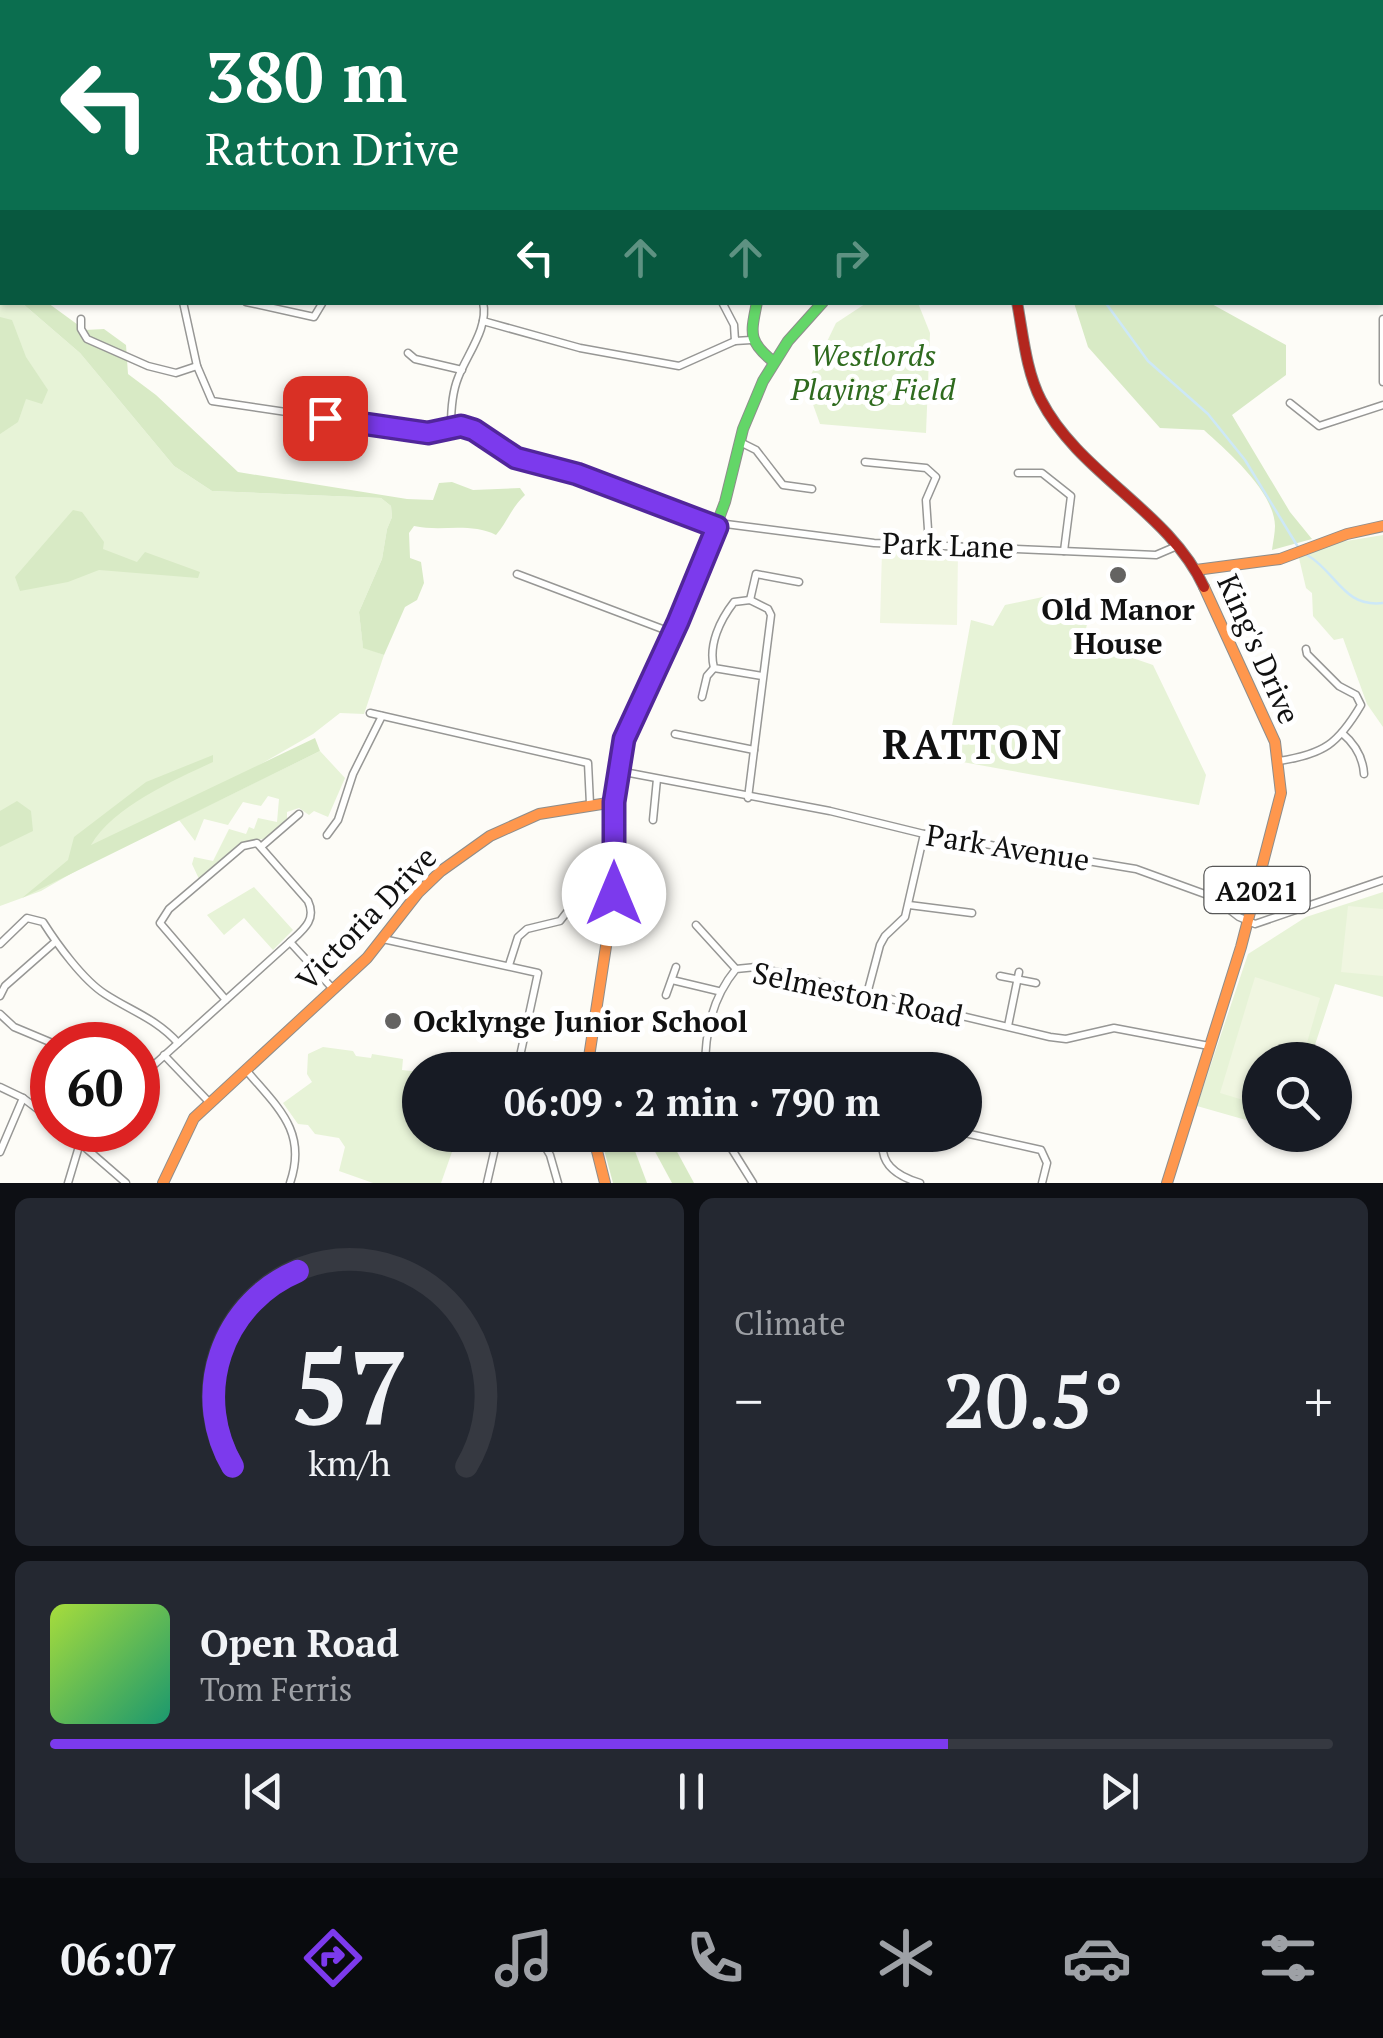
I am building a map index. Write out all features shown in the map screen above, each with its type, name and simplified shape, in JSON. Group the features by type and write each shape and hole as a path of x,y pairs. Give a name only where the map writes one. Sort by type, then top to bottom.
{"main road":[{"path":"757,305 751,340 774,362"},
{"path":"590,1052 614,894 614,802 624,739 718,525 740,442 774,362 820,305"},
{"name":"King's Drive","path":"1018,305 1028,362 1041,400 1068,438 1177,546 1196,570 1275,742 1279,761 1281,793 1248,922 1166,1183"},
{"path":"1196,570 1258,564 1294,555 1352,530 1383,526"},
{"name":"Victoria Drive","path":"163,1183 187,1129 208,1102 334,990 384,939 418,893 441,871 490,836 539,814 614,802"},
{"path":"598,1152 606,1183"}],"street":[{"path":"183,305 197,366 212,401 428,433 452,426 451,408 462,370 484,321 483,305"},
{"path":"259,305 314,318 322,305"},
{"path":"724,305 734,325 735,341"},
{"path":"81,319 80,328 87,339 148,366 176,373 197,366"},
{"path":"1383,319 1383,382"},
{"path":"484,321 580,348 679,366 735,341 751,340"},
{"path":"408,352 414,359 462,370"},
{"path":"1290,403 1318,426 1383,405"},
{"name":"Park Lane","path":"452,426 474,430 516,458 577,474 718,525 840,540 1064,551 1156,554 1177,546"},
{"path":"740,442 756,450 783,484 812,489"},
{"path":"865,462 926,468 936,476 926,500 929,544"},
{"path":"1018,473 1042,473 1071,496 1064,551"},
{"path":"516,574 673,632"},
{"path":"750,600 756,574 799,582"},
{"path":"714,668 711,655 725,614 734,602 750,600 768,609 748,798"},
{"path":"1279,761 1313,755 1336,742 1361,705 1360,700 1332,681 1306,649"},
{"path":"714,668 762,676"},
{"path":"702,697 707,676 714,668"},
{"path":"370,713 588,763 590,804"},
{"path":"327,835 338,820 354,774 382,716"},
{"path":"1342,733 1354,743 1364,762 1364,774"},
{"path":"675,734 754,750"},
{"name":"Park Avenue","path":"618,771 830,811 924,834 1136,868 1213,897 1248,922"},
{"path":"653,820 657,779"},
{"path":"262,846 299,814"},
{"path":"867,994 880,945 905,918 924,834"},
{"path":"160,1059 226,1000 308,925 311,908 262,846 250,843 169,909 160,924 226,1000"},
{"path":"1248,922 1264,923 1383,880"},
{"path":"509,965 518,936 527,929 560,920 587,896"},
{"path":"909,905 972,913"},
{"path":"0,944 27,918 42,922 55,942 103,994 144,1013 178,1043"},
{"path":"696,925 736,969"},
{"path":"384,939 538,973 521,1052"},
{"path":"0,996 5,986 55,942"},
{"path":"290,942 334,990"},
{"name":"Selmeston Road","path":"705,1052 718,992 736,969 756,967 1066,1039 1114,1028 1208,1046"},
{"path":"666,994 676,968"},
{"path":"1000,976 1018,976 1036,983"},
{"path":"1008,1026 1018,976"},
{"name":"Selmeston Road","path":"672,980 718,992"},
{"path":"0,1014 14,1027 30,1034"},
{"path":"164,1055 208,1102"},
{"path":"245,1069 293,1132 296,1161 290,1183"},
{"path":"0,1088 30,1103"},
{"path":"0,1152 23,1098"},
{"path":"982,1137 1041,1150 1047,1164 1042,1183"},
{"path":"68,1183 77,1152"},
{"path":"90,1152 126,1183"},
{"path":"487,1183 494,1152"},
{"path":"548,1152 558,1183"},
{"path":"734,1152 753,1183"},
{"path":"884,1152 891,1169 920,1183"}],"green space":[{"path":"0,305 24,305 80,353 174,466 212,491 381,498 391,506 392,517 382,559 359,612 363,647 384,655 364,714 340,713 313,734 41,891 0,906"},
{"path":"24,305 51,305 85,330 104,329 126,345 128,374 238,472 407,499 433,500 439,483 452,482 473,490 520,488 525,495 496,535 476,529 414,526 409,533 410,558 421,562 424,583 417,600 405,607 384,655 363,648 359,612 382,559 391,506 381,498 212,491 174,466 80,353"},
{"name":"Westlords Playing Field","path":"863,305 919,305 930,333 926,433 820,424 806,385 836,323"},
{"path":"1075,305 1214,305 1286,345 1286,375 1232,415 1290,512 1312,539 1272,550 1273,513 1248,473 1204,430 1160,428 1088,347"},
{"path":"0,317 12,320 26,357 48,390 42,404 26,399 18,422 0,434"},
{"path":"73,510 82,512 104,542 103,549 137,562 145,552 200,572 198,578 99,570 68,582 20,591 15,577"},
{"path":"1383,535 1383,727 1367,704 1343,638 1334,640 1313,616 1312,593 1306,588 1299,558 1340,542"},
{"path":"882,551 958,552 957,625 880,623"},
{"path":"1052,595 1091,608 1083,641 1153,665 1206,775 1199,805 946,759 971,620 993,626 1005,605"},
{"path":"315,738 320,751 22,898 68,860 74,837 146,782 213,755 213,762 129,807 91,845"},
{"path":"320,751 345,778 328,817 314,811 309,815 299,808 287,812 287,821 268,838 245,842 199,879 192,864 194,857 213,861 229,829 246,834 249,827 254,829 258,818 277,822 279,799 268,796 261,806 243,802 228,825 204,819 195,841 179,820"},
{"path":"17,801 31,811 33,831 0,847 0,811"},
{"path":"254,887 293,930 273,950 244,918 224,935 207,915"},
{"path":"1383,892 1383,997 1335,984 1316,1042 1242,1042 1242,1119 1197,1106 1248,954 1306,917"},
{"path":"1348,906 1383,909 1383,976 1341,972"},
{"path":"1255,977 1320,998 1307,1042 1242,1042 1242,1100 1220,1093"},
{"path":"323,1047 353,1051 356,1056 402,1059 402,1152 452,1152 441,1183 373,1183 339,1171 345,1147 339,1138 315,1134 308,1125 298,1124 283,1103 312,1082 307,1074 308,1054"},
{"path":"605,1152 635,1152 647,1183 613,1183"},
{"path":"655,1152 677,1152 694,1183 672,1183"}],"waterway":[{"path":"1107,305 1148,361 1208,414 1245,460 1298,547"},
{"path":"1307,555 1358,600 1383,603"}],"traffic: fast":[{"path":"756,305 753,336 774,362"},
{"path":"696,580 725,502 743,429 763,381 788,341 820,305"}],"traffic: slow":[{"path":"1196,570 1280,559 1347,534 1383,526"},
{"path":"590,1052 614,894 614,802 624,739 696,580"},
{"path":"1167,1183 1241,947 1281,793 1275,742 1204,587"},
{"path":"163,1183 194,1118 367,958 418,893 441,871 490,836 539,814 614,802"},
{"path":"597,1152 605,1183"}],"traffic: jam":[{"path":"1018,305 1032,377 1057,426 1169,536 1204,587"}],"place":[{"name":"Old Manor House","path":"1118,575"},
{"name":"Ocklynge Junior School","path":"393,1021"}],"district":[{"name":"RATTON","path":"973,743"}],"route":[{"path":"325,418 428,433 461,426 474,430 516,458 624,490 717,527 624,739 614,802 614,894"}]}
